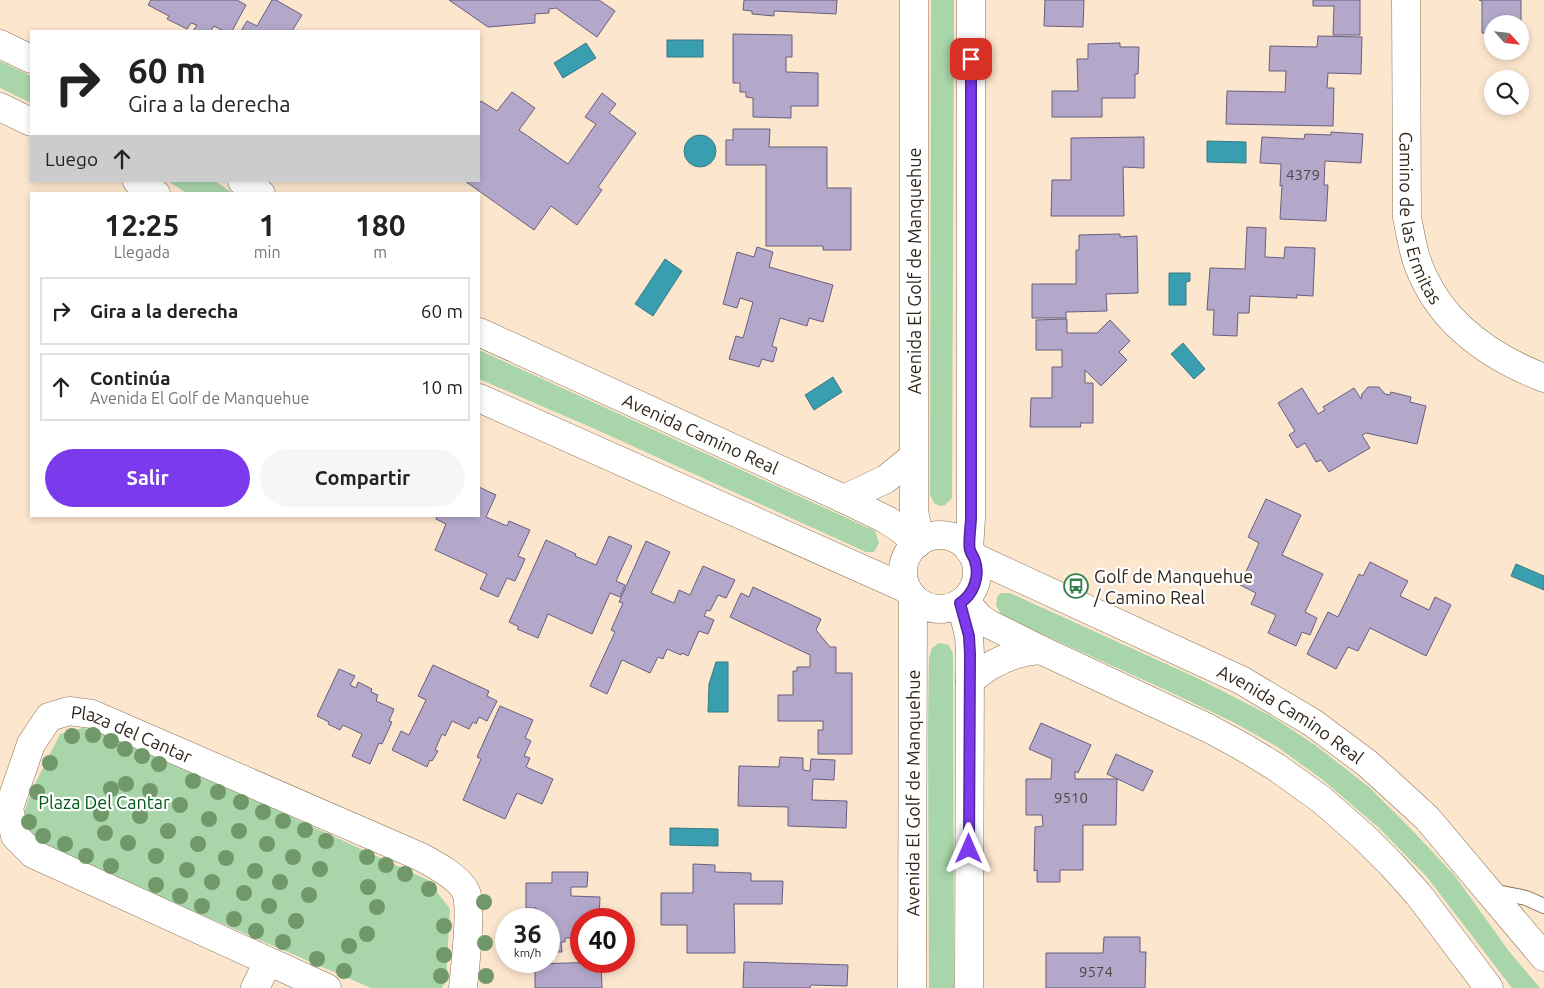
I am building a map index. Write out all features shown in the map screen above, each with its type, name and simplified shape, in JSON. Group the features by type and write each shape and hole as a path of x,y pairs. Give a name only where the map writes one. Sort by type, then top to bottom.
{"street":[{"name":"Avenida El Golf de Manquehue","path":"914,0 913,457 914,511 919,542"},
{"path":"971,0 972,553"},
{"name":"Camino de las Ermitas","path":"1406,0 1407,216 1412,247 1422,276 1438,303 1457,326 1482,346 1506,361 1544,378"},
{"path":"0,44 30,59"},
{"path":"0,107 30,122"},
{"path":"138,182 153,192"},
{"path":"243,182 258,192"},
{"name":"Avenida Camino Real","path":"480,332 844,499 887,520 919,542"},
{"path":"480,398 910,593 925,606 947,608 962,602 972,589 976,577 976,563 972,553 964,544 951,537 935,536 919,542 908,555 904,569 905,583 910,593"},
{"path":"844,499 886,479 913,457"},
{"name":"Avenida Camino Real","path":"972,553 1241,680 1313,723 1368,764 1427,818 1544,957"},
{"name":"Avenida El Golf de Manquehue","path":"910,593 912,988"},
{"path":"962,602 980,618 1041,650 1217,733 1276,767 1322,800 1365,838 1418,894 1489,988"},
{"path":"962,602 969,636 970,681 969,988"},
{"path":"970,681 980,672 1003,658 1015,653 1041,650"},
{"name":"Plaza del Cantar","path":"327,988 32,854 15,836 9,808 31,744 49,717 69,711 92,714 421,857 450,874 466,891 469,908 463,988"},
{"path":"255,988 268,962"}],"lane":[{"path":"1489,890 1526,898 1544,906"}],"green space":[{"path":"931,0 954,0 952,498 945,505 940,506 934,503 930,495"},
{"path":"0,61 30,76 30,103 0,88"},
{"path":"170,182 216,182 231,192 185,192"},
{"path":"480,350 875,531 879,543 874,552 866,552 595,429 480,379"},
{"path":"1001,593 1010,593 1197,678 1271,716 1315,745 1369,787 1455,876 1508,950 1540,988 1512,988 1427,877 1378,827 1323,780 1276,746 1233,722 1002,616 996,605 997,597"},
{"path":"939,643 949,645 953,654 954,988 929,988 929,658 932,648"},
{"name":"Plaza Del Cantar","path":"83,728 110,733 428,880 450,909 446,980 442,988 371,988 42,846 31,835 25,825 24,814 27,803 60,734"}],"water":[{"path":"667,40 703,40 703,57 667,57"},
{"path":"586,43 596,58 563,78 554,63"},
{"path":"700,135 706,136 711,140 715,145 715,157 711,162 706,166 700,167 694,166 689,162 685,157 684,151 685,145 689,140 694,136"},
{"path":"1207,141 1246,142 1246,163 1207,162"},
{"path":"665,259 682,271 653,316 635,304"},
{"path":"1169,273 1190,273 1190,281 1186,282 1186,305 1169,305"},
{"path":"1183,343 1205,369 1194,379 1171,354"},
{"path":"833,377 842,392 814,410 805,395"},
{"path":"1516,564 1544,576 1544,590 1511,576"},
{"path":"716,662 728,662 728,712 708,712 709,684"},
{"path":"670,828 718,829 718,846 670,845"}],"building":[{"path":"151,0 237,0 246,5 233,30 221,30 214,26 212,30 194,30 197,25 191,23 187,29 167,19 169,16 148,5"},
{"path":"272,0 276,0 302,15 293,30 242,30 247,21 257,26"},
{"path":"449,0 599,0 615,11 597,37 556,8 549,9 549,13 535,14 535,23 488,27"},
{"path":"744,0 837,0 836,14 774,11 774,16 752,14 752,11 743,10"},
{"path":"1045,0 1084,0 1083,27 1044,26"},
{"path":"1313,0 1360,0 1360,35 1333,35 1334,6 1313,6"},
{"path":"1479,0 1521,0 1521,15 1484,15 1484,33 1482,33 1482,1"},
{"path":"733,34 792,35 792,57 786,57 786,72 818,73 818,106 791,106 791,118 753,117 753,98 746,97 746,92 740,92 740,83 733,83"},
{"path":"1318,36 1362,37 1361,74 1328,73 1327,88 1334,88 1333,126 1226,124 1227,91 1285,92 1286,71 1269,71 1270,46 1317,47"},
{"path":"1120,43 1120,47 1139,47 1138,74 1135,74 1135,98 1102,98 1102,117 1052,117 1052,91 1078,91 1077,59 1088,59 1088,44"},
{"path":"512,92 535,108 519,130 568,164 596,124 585,117 602,93 616,104 609,113 636,133 598,187 602,190 577,225 551,206 534,230 466,182 480,182 480,102 481,101 497,111"},
{"path":"733,129 770,129 769,147 827,147 827,188 851,188 851,250 823,250 823,246 766,246 766,165 726,165 726,140 733,140"},
{"path":"1331,132 1363,134 1361,163 1325,161 1324,185 1328,185 1326,221 1280,219 1281,164 1260,163 1262,137 1304,139 1305,134 1331,135"},
{"path":"1144,137 1144,168 1123,167 1124,216 1051,216 1052,180 1071,180 1071,138"},
{"path":"1247,227 1266,228 1265,257 1284,258 1285,247 1315,248 1313,296 1296,295 1297,298 1250,296 1249,313 1238,313 1237,336 1213,335 1214,310 1207,310 1210,268 1245,269"},
{"path":"1120,234 1120,237 1137,236 1138,293 1106,294 1107,311 1066,312 1066,318 1032,318 1032,284 1076,284 1076,250 1079,250 1079,235"},
{"path":"757,247 773,252 769,267 833,285 823,322 809,318 807,326 780,318 772,346 777,348 773,362 762,359 759,367 729,359 736,336 743,338 753,302 740,298 737,308 723,304 737,252 754,257"},
{"path":"1067,319 1067,333 1097,333 1110,320 1130,341 1119,352 1127,360 1101,386 1085,370 1085,383 1093,383 1093,423 1080,423 1081,427 1030,427 1031,398 1052,398 1052,367 1062,367 1062,350 1036,350 1036,320"},
{"path":"1368,387 1379,387 1385,394 1390,395 1391,392 1411,397 1410,402 1426,406 1417,444 1366,433 1362,435 1370,448 1329,472 1321,460 1316,462 1305,443 1297,448 1289,435 1295,431 1278,403 1302,388 1318,414 1325,410 1323,407 1354,388 1361,399 1362,394"},
{"path":"480,487 496,495 486,517 507,526 509,521 530,530 518,556 525,559 515,581 507,578 498,597 480,589 487,574 435,550 446,524 436,519 437,517 480,517"},
{"path":"1266,499 1301,515 1282,555 1323,574 1305,612 1317,618 1310,635 1302,632 1296,646 1268,633 1276,615 1251,604 1256,593 1240,585 1259,543 1248,537"},
{"path":"609,536 632,546 616,581 625,585 620,597 610,593 592,634 548,614 538,638 517,629 519,627 509,622 546,540 596,565"},
{"path":"646,541 670,552 651,593 674,603 679,590 690,595 703,566 735,580 726,598 718,595 710,611 707,610 704,616 714,620 708,634 699,631 688,656 667,649 663,659 658,657 650,673 622,660 607,694 590,686 615,632 611,630 623,603 619,602"},
{"path":"1370,562 1408,581 1400,596 1429,610 1435,597 1451,605 1426,656 1370,628 1358,651 1348,647 1336,669 1307,654 1328,612 1338,617 1359,574 1363,576"},
{"path":"753,587 821,619 816,630 830,647 836,647 836,673 852,673 852,754 818,754 818,730 823,730 823,721 778,721 778,695 793,695 793,671 797,671 797,667 810,667 810,655 730,617 741,593 749,597"},
{"path":"433,665 489,691 487,696 497,701 487,721 479,717 476,724 473,722 469,729 452,721 445,736 442,734 435,750 438,751 427,767 392,750 401,731 409,735 426,700 418,696"},
{"path":"339,669 355,676 350,685 356,688 358,682 372,689 371,692 378,695 376,701 394,709 389,721 392,722 382,744 379,743 370,764 352,756 362,734 343,725 340,730 317,716"},
{"path":"500,706 533,720 525,738 531,741 524,756 530,758 526,767 553,779 542,804 517,793 505,819 463,800 481,759 477,757"},
{"path":"1041,723 1091,745 1078,773 1075,771 1075,779 1117,779 1116,825 1083,825 1083,870 1060,870 1060,882 1037,882 1037,870 1034,871 1035,827 1043,826 1042,815 1026,815 1026,779 1051,779 1052,759 1029,749"},
{"path":"1116,754 1153,771 1143,791 1107,774"},
{"path":"780,757 803,758 803,770 810,771 811,759 835,760 834,780 813,779 812,800 847,801 846,828 788,826 788,807 738,806 739,766 779,767"},
{"path":"693,864 715,865 715,872 751,873 751,881 783,881 782,904 734,904 735,953 687,953 687,925 661,925 661,893 693,893"},
{"path":"552,872 588,872 587,887 571,887 571,896 600,897 600,908 570,908 570,938 565,938 565,942 561,942 562,952 560,952 560,908 526,908 526,883 552,883"},
{"path":"1104,937 1140,937 1140,952 1146,952 1145,988 1046,988 1046,953 1103,953"},
{"path":"744,962 848,965 847,986 811,985 810,988 743,988"},
{"path":"560,963 570,963 570,973 601,973 602,988 535,988 535,973 560,973"}],"place":[{"name":"Golf de Manquehue / Camino Real","path":"1076,586"}],"route":[{"path":"969,849 970,654 969,636 960,603 969,595 975,583 977,570 970,550 971,59"}]}
